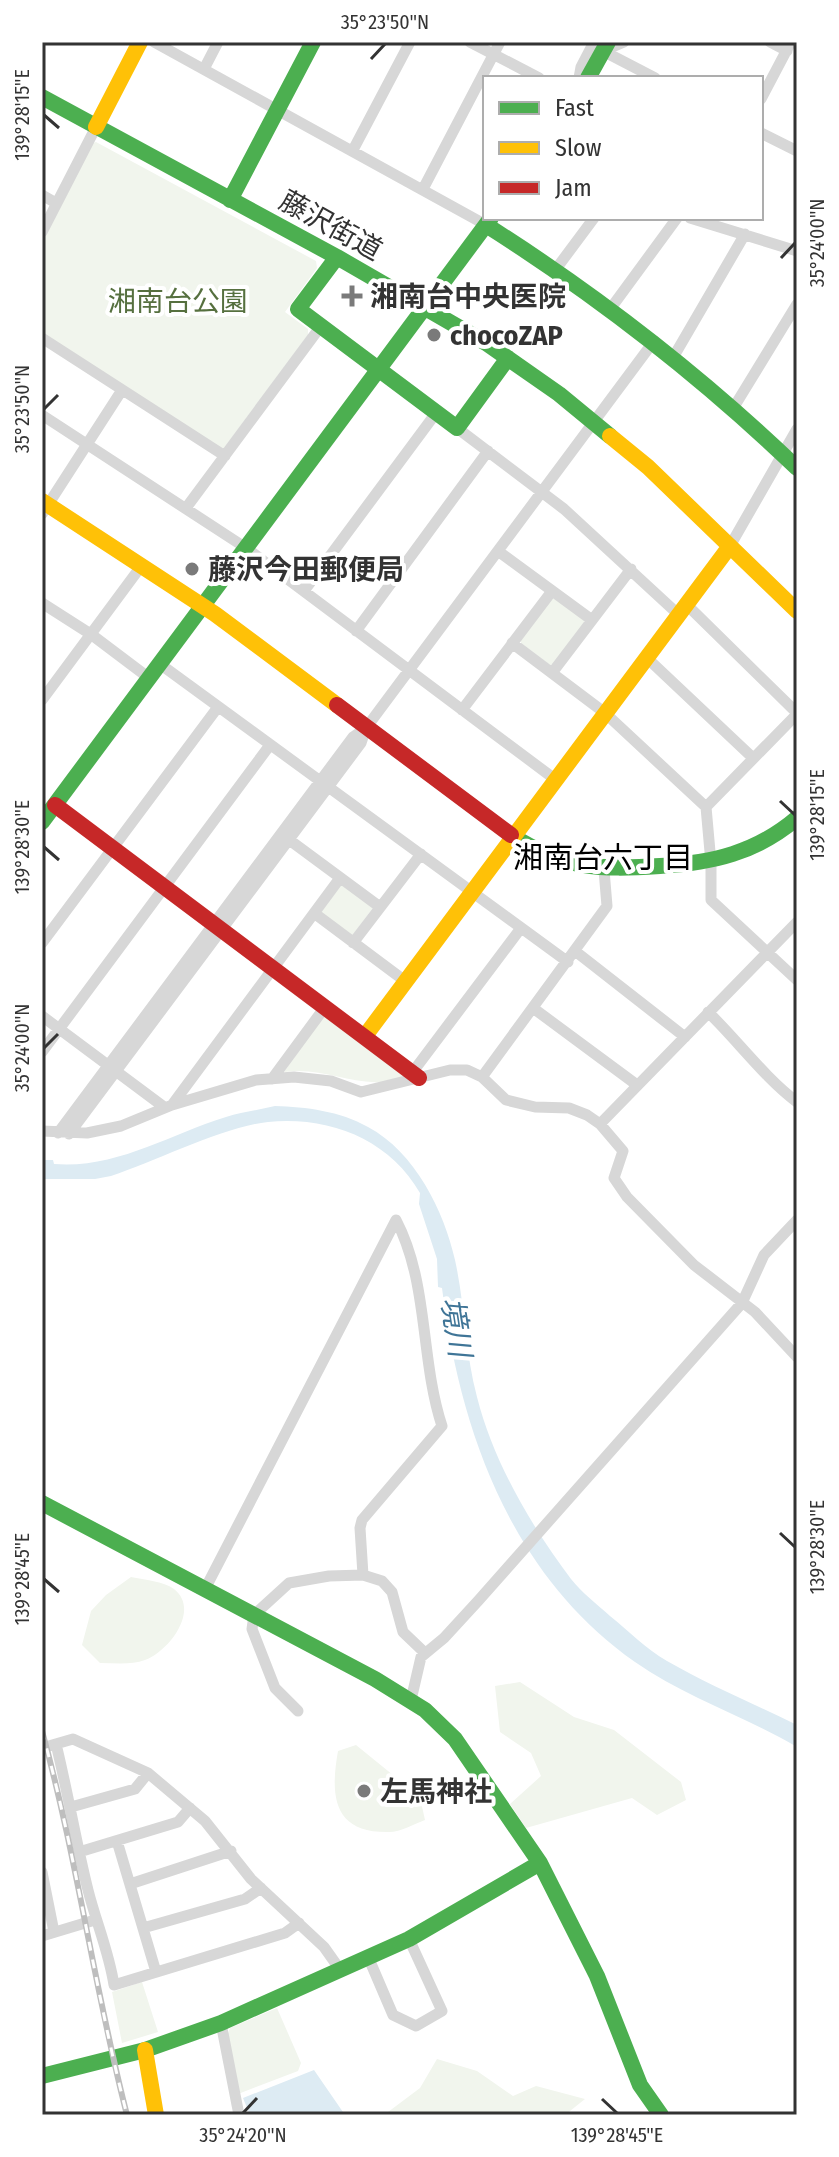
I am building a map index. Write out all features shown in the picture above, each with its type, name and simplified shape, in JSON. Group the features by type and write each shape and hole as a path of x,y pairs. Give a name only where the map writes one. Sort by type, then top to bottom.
{"main road":[{"path":"96,127 140,42"},
{"path":"230,200 313,42"},
{"path":"589,76 602,45"},
{"name":"藤沢街道","path":"42,97 337,257 508,358 658,476 797,611"},
{"path":"42,822 50,802 160,664 489,222 674,356 734,407 797,468"},
{"path":"337,257 298,309 457,428 508,358"},
{"path":"44,507 142,565 203,606 513,837 561,861 604,870 711,863 747,852 787,828 797,818"},
{"path":"365,1036 730,546"},
{"path":"50,802 416,1076"},
{"path":"42,1503 411,1700 436,1719 455,1739 540,1863 597,1976 640,2085 661,2115"},
{"path":"42,2076 145,2050 221,2023 409,1939 540,1863"},
{"path":"145,2050 156,2115"}],"street":[{"path":"154,42 483,219"},
{"path":"204,69 218,42"},
{"path":"353,150 410,42"},
{"path":"470,42 535,76"},
{"path":"423,189 500,42"},
{"path":"579,76 581,67 602,45 624,42"},
{"path":"763,95 789,46 770,42"},
{"path":"602,45 652,76"},
{"path":"42,232 96,127"},
{"path":"763,134 797,151"},
{"path":"42,195 56,203"},
{"path":"556,269 593,220"},
{"path":"611,308 676,220"},
{"path":"697,220 797,251"},
{"path":"674,356 745,234"},
{"path":"734,407 797,304"},
{"path":"186,508 321,326"},
{"path":"42,338 225,456"},
{"path":"64,1134 324,785 361,743 366,728 654,341"},
{"path":"44,507 122,390"},
{"path":"304,591 436,413"},
{"path":"42,415 246,548 556,780"},
{"path":"457,428 542,491 797,713 706,807"},
{"path":"730,546 797,429"},
{"path":"356,631 488,451"},
{"path":"498,551 592,620"},
{"path":"42,700 142,565"},
{"path":"552,673 631,569"},
{"path":"462,710 552,591"},
{"path":"42,603 92,635 149,678"},
{"path":"512,643 605,713 706,807 711,900 797,980"},
{"path":"647,658 753,758"},
{"path":"160,664 521,928 572,956 685,1037"},
{"path":"42,943 218,707"},
{"path":"42,1052 270,745"},
{"path":"285,837 380,907"},
{"path":"353,943 421,854"},
{"path":"482,1077 607,906 604,870"},
{"path":"168,1106 340,878"},
{"path":"314,913 405,981"},
{"path":"600,1124 797,922"},
{"path":"416,1076 521,928"},
{"path":"272,1079 325,1007"},
{"path":"533,1008 637,1085"},
{"path":"708,1012 743,1046 777,1086 797,1102"},
{"path":"42,1016 112,1069 168,1106"},
{"path":"42,1131 64,1134 121,1126 168,1106 256,1080 294,1077 331,1081 361,1092 416,1076 467,1070 482,1077 506,1100 535,1107 569,1108 600,1124 623,1151 614,1178 627,1197 694,1265 755,1312 797,1357"},
{"path":"205,1589 396,1220 409,1248 434,1398 442,1426 362,1520 363,1575"},
{"path":"411,1700 421,1657 444,1638 742,1303 764,1255 797,1220"},
{"path":"298,1711 275,1688 252,1629 254,1615 289,1583 329,1576 363,1575 382,1581 392,1592 403,1632 425,1653"},
{"path":"42,1748 73,1739 148,1773 216,1833 261,1888 324,1947 341,1971"},
{"path":"56,1744 95,1920 109,1953 114,1985 285,1933 299,1923"},
{"path":"71,1807 135,1789 148,1773"},
{"path":"79,1852 178,1822 190,1808"},
{"path":"117,1841 156,1972"},
{"path":"130,1884 231,1851"},
{"path":"42,1872 48,1934 95,1920"},
{"path":"143,1928 245,1899 261,1888"},
{"path":"369,1959 393,2015 416,2026 442,2011 409,1939"},
{"path":"221,2023 239,2115"}],"green space":[{"name":"湘南台公園","path":"96,142 316,261 317,268 285,312 308,329 308,335 224,448 220,449 42,334 42,243"},
{"path":"555,598 584,623 554,664 550,665 521,640 551,599"},
{"path":"344,881 375,905 352,936 321,912"},
{"path":"325,1014 407,1077 374,1082 316,1072 284,1072"},
{"path":"131,1577 159,1582 174,1589 184,1608 183,1619 171,1640 154,1656 135,1663 100,1663 82,1645 91,1611 106,1595"},
{"path":"520,1682 574,1717 614,1730 681,1782 686,1800 657,1815 632,1798 526,1828 510,1804 541,1776 531,1753 500,1732 495,1686"},
{"path":"356,1745 419,1793 425,1820 389,1832 370,1831 346,1819 336,1797 338,1751"},
{"path":"142,1982 158,2032 122,2043 112,1992"},
{"path":"277,2008 301,2063 298,2071 238,2094 227,2036 230,2028"},
{"path":"437,2059 477,2071 513,2096 536,2086 585,2099 565,2115 389,2115 388,2112 420,2088"}],"water":[{"name":"境川","path":"275,1106 323,1111 368,1127 400,1151 425,1184 443,1222 455,1260 473,1380 484,1421 515,1492 571,1579 659,1656 797,1725 797,1747 674,1686 635,1662 592,1627 555,1587 524,1543 499,1496 478,1446 462,1395 442,1288 438,1287 437,1259 419,1204 420,1193 392,1158 355,1135 335,1128 291,1121 268,1122 210,1137 111,1176 42,1179 42,1160 53,1160 54,1164 99,1161 142,1149 226,1117"},
{"path":"314,2070 345,2115 250,2115 243,2098"}],"railway":[{"path":"42,1731 127,2115"}],"traffic: fast":[{"path":"230,200 313,42"},
{"path":"589,76 608,42"},
{"path":"42,97 337,257 486,343 559,394 610,436"},
{"path":"42,822 490,220"},
{"path":"486,225 648,339 724,401 797,468"},
{"path":"337,257 298,309 457,428 508,358"},
{"path":"511,835 548,855 582,865 618,868 660,866 733,854 766,840 797,818"},
{"path":"42,1503 375,1679 425,1710 455,1739 540,1863 597,1976 640,2085 661,2115"},
{"path":"42,2076 145,2050 221,2023 409,1939 540,1863"}],"traffic: slow":[{"path":"96,127 140,42"},
{"path":"610,436 648,467 797,611"},
{"path":"42,501 215,614 337,705"},
{"path":"365,1036 730,546"},
{"path":"145,2050 156,2115"}],"traffic: jam":[{"path":"337,705 511,835"},
{"path":"55,805 419,1078"}],"place":[{"name":"湘南台中央医院","path":"352,296"},
{"name":"chocoZAP","path":"434,335"},
{"name":"藤沢今田郵便局","path":"192,569"},
{"name":"左馬神社","path":"364,1791"}],"district":[{"name":"湘南台六丁目","path":"603,858"}]}
